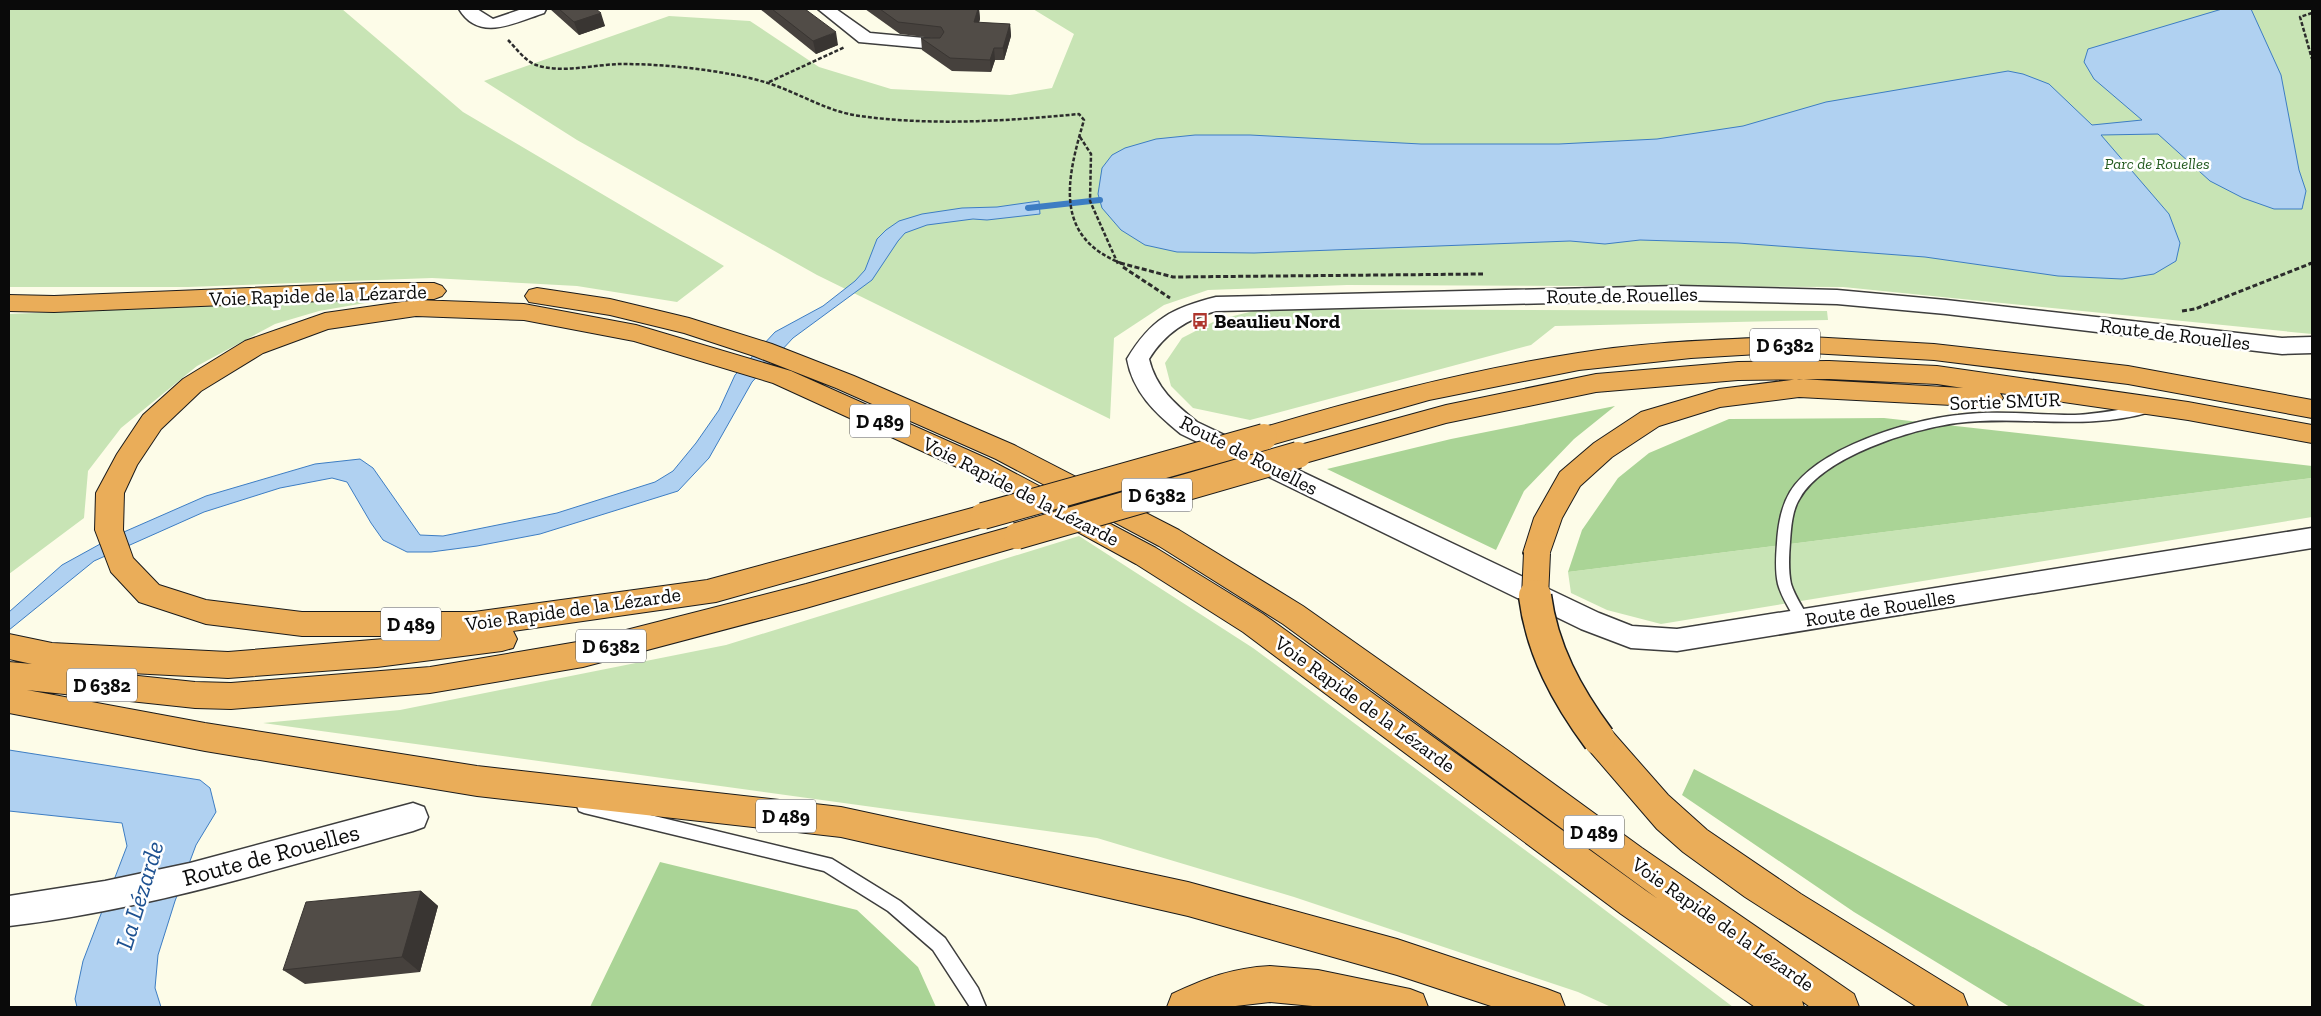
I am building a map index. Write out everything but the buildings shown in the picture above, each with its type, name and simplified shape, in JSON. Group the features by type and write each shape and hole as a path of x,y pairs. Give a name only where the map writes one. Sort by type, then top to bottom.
{"highway":[{"name":"Voie Rapide de la Lézarde","path":"9,303 130,301 370,291 459,291 530,295 610,307 680,324 763,350 845,382 1005,452 1169,538 1293,615 1499,762 1630,859 1841,1007"},
{"name":"Voie Rapide de la Lézarde","path":"716,590 474,624 302,624 206,612 149,594 121,564 108,530 110,494 126,461 152,422 192,385 254,347 325,321 416,308 524,312 636,333 782,377 979,466 1146,556 1253,623 1633,902 1786,1007"},
{"name":"D 6382","path":"9,647 52,656 228,664 377,654 522,637 716,590 1429,391 1579,361 1691,350 1794,344 1934,352 2128,375 2312,409"},
{"name":"D 6382","path":"9,675 195,695 231,696 430,680 583,654 806,596 1298,454 1446,414 1596,383 1738,371 1829,370 1937,374 2188,411 2312,434"},
{"path":"1950,1007 1742,875 1694,840 1648,798 1599,739 1579,713 1564,687 1544,638 1535,596 1537,553 1548,518 1570,479 1603,450 1650,419 1718,398 1799,388 2158,407"},
{"path":"2188,411 2312,440"},
{"name":"D 489","path":"9,700 205,737 477,781 841,822 1188,900 1397,957 1546,1007"},
{"path":"1185,1007 1228,989 1266,984 1318,990 1410,1007"}],"street":[{"path":"467,9 482,21 494,24 538,9"},
{"path":"826,9 865,38 935,44"},
{"name":"Route de Rouelles","path":"2312,345 2282,346 1946,307 1837,297 1678,293 1216,304 1190,310 1172,320 1156,332 1138,359 1140,374 1147,387 1164,408 1189,428 1590,621 1631,637 1677,640 2312,538"},
{"name":"Route de Rouelles","path":"9,911 105,896 190,878 414,817"}],"lane":[{"name":"Sortie SMUR","path":"1802,621 1784,580 1785,523 1795,494 1818,470 1892,434 1939,421 1996,416 2093,418 2158,407"},
{"path":"477,781 828,864 894,906 939,944 972,994 978,1007"}],"path":[{"path":"2312,13 2300,17 2312,59"},
{"path":"494,24 526,59 536,65 557,68 621,64 700,70 768,83 823,106 859,116 913,120 1009,121 1079,114 1084,120 1068,185 1073,223"},
{"path":"768,83 865,38"},
{"path":"1079,137 1091,154 1090,201 1118,264 1190,310"}],"green space":[{"path":"9,9 342,9 463,112 724,266 677,302 577,286 432,278 188,287 9,287"},
{"name":"Parc de Rouelles","path":"1033,9 2312,9 2312,334 1843,287 1347,285 1208,290 1164,305 1114,338 1110,419 817,275 577,140 484,81 669,16 750,21 819,67 891,89 1010,95 1052,88 1074,34"},
{"path":"388,299 319,311 275,324 197,366 121,428 88,471 84,518 9,574 9,314"},
{"path":"1262,309 1827,311 1828,320 1555,326 1531,345 1250,420 1193,408 1171,386 1165,363 1182,338 1217,320"},
{"path":"1615,406 1574,439 1524,491 1496,550 1327,469 1451,439"},
{"path":"1884,418 2312,466 2312,478 1568,572 1582,530 1618,478 1649,453 1729,419"},
{"path":"2312,478 2312,517 1661,624 1607,610 1571,593 1568,572"},
{"path":"1079,536 1253,648 1733,1007 1611,1007 1578,992 1294,897 1097,838 263,723 400,710 726,645"},
{"path":"1694,769 2147,1007 2010,1007 1854,912 1682,795"},
{"path":"660,862 857,910 918,967 936,1007 590,1007"}],"water":[{"path":"2222,9 2251,9 2281,75 2299,170 2306,191 2302,209 2274,209 2243,198 2210,181 2158,134 2101,135 2169,214 2180,243 2176,261 2154,274 2122,279 2058,276 1925,257 1738,243 1640,240 1605,244 1570,241 1254,253 1177,252 1145,245 1121,230 1102,208 1098,194 1102,168 1112,155 1125,148 1156,139 1195,135 1250,135 1421,144 1559,144 1657,139 1743,126 1826,102 2008,71 2023,74 2049,84 2092,125 2142,120 2094,79 2084,62 2088,49"},
{"path":"1039,201 1040,214 987,220 973,219 927,225 905,233 872,280 793,338 752,382 709,458 678,491 540,534 477,546 431,552 407,552 383,540 347,482 332,478 280,488 204,512 94,561 9,630 9,612 62,565 101,542 206,496 315,464 360,459 373,468 420,535 443,536 557,513 655,482 673,471 696,443 719,410 735,375 775,332 823,306 855,281 865,270 877,239 886,230 899,221 922,214 962,208 997,207"},
{"name":"La Lézarde","path":"9,750 200,780 210,788 216,812 196,845 175,901 158,955 155,988 161,1007 77,1007 75,999 83,961 127,846 122,823 9,811"}],"waterway":[{"path":"1028,208 1100,200"}],"place":[{"name":"Beaulieu Nord","path":"1200,321"}]}
